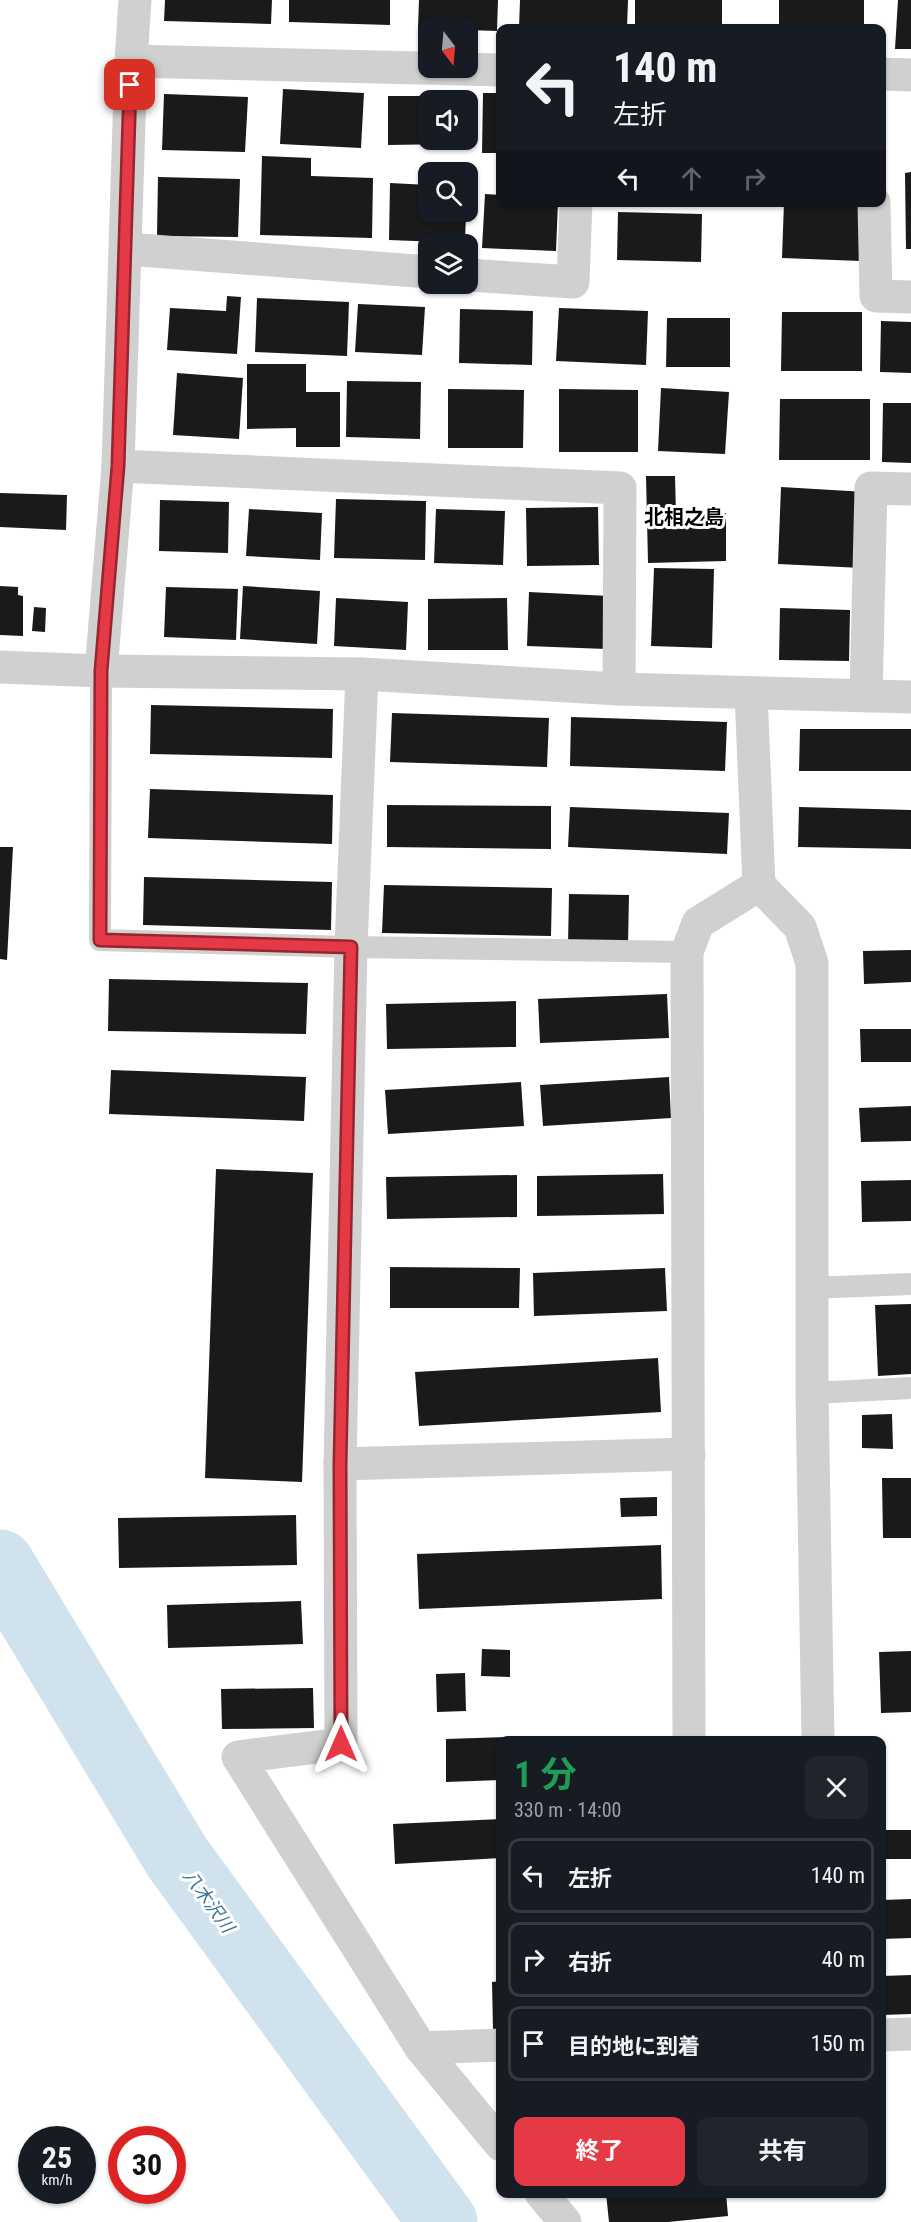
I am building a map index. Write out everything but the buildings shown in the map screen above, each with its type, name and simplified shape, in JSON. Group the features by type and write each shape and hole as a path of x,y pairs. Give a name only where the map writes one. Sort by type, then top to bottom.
{"street":[{"path":"101,671 118,466 135,0"},
{"path":"131,61 496,70"},
{"path":"886,74 911,75"},
{"path":"478,276 573,282 576,207"},
{"path":"874,207 876,296 911,297"},
{"path":"126,249 418,271"},
{"path":"118,466 620,488 619,689"},
{"path":"866,696 871,488 911,489"},
{"path":"0,667 101,671 362,674 619,689 911,697"},
{"path":"362,674 351,947 340,1464 341,1744 238,1757 422,2048 496,2139"},
{"path":"752,693 759,885 800,927 812,963 811,1288 818,1736"},
{"path":"689,1736 687,952 698,923 759,885"},
{"path":"340,1464 689,1454"},
{"path":"886,2035 911,2034"},
{"path":"422,2048 496,2045"},
{"path":"545,2198 565,2222"}],"lane":[{"path":"101,671 100,940 351,947 687,952"},
{"path":"811,1288 911,1284"},
{"path":"812,1393 911,1389"}],"waterway":[{"name":"八木沢川","path":"0,1564 177,1857 443,2222"}],"district":[{"name":"北相之島","path":"684,517"}],"route":[{"path":"130,85 118,466 101,671 100,940 351,947 340,1464 341,1744"}]}
